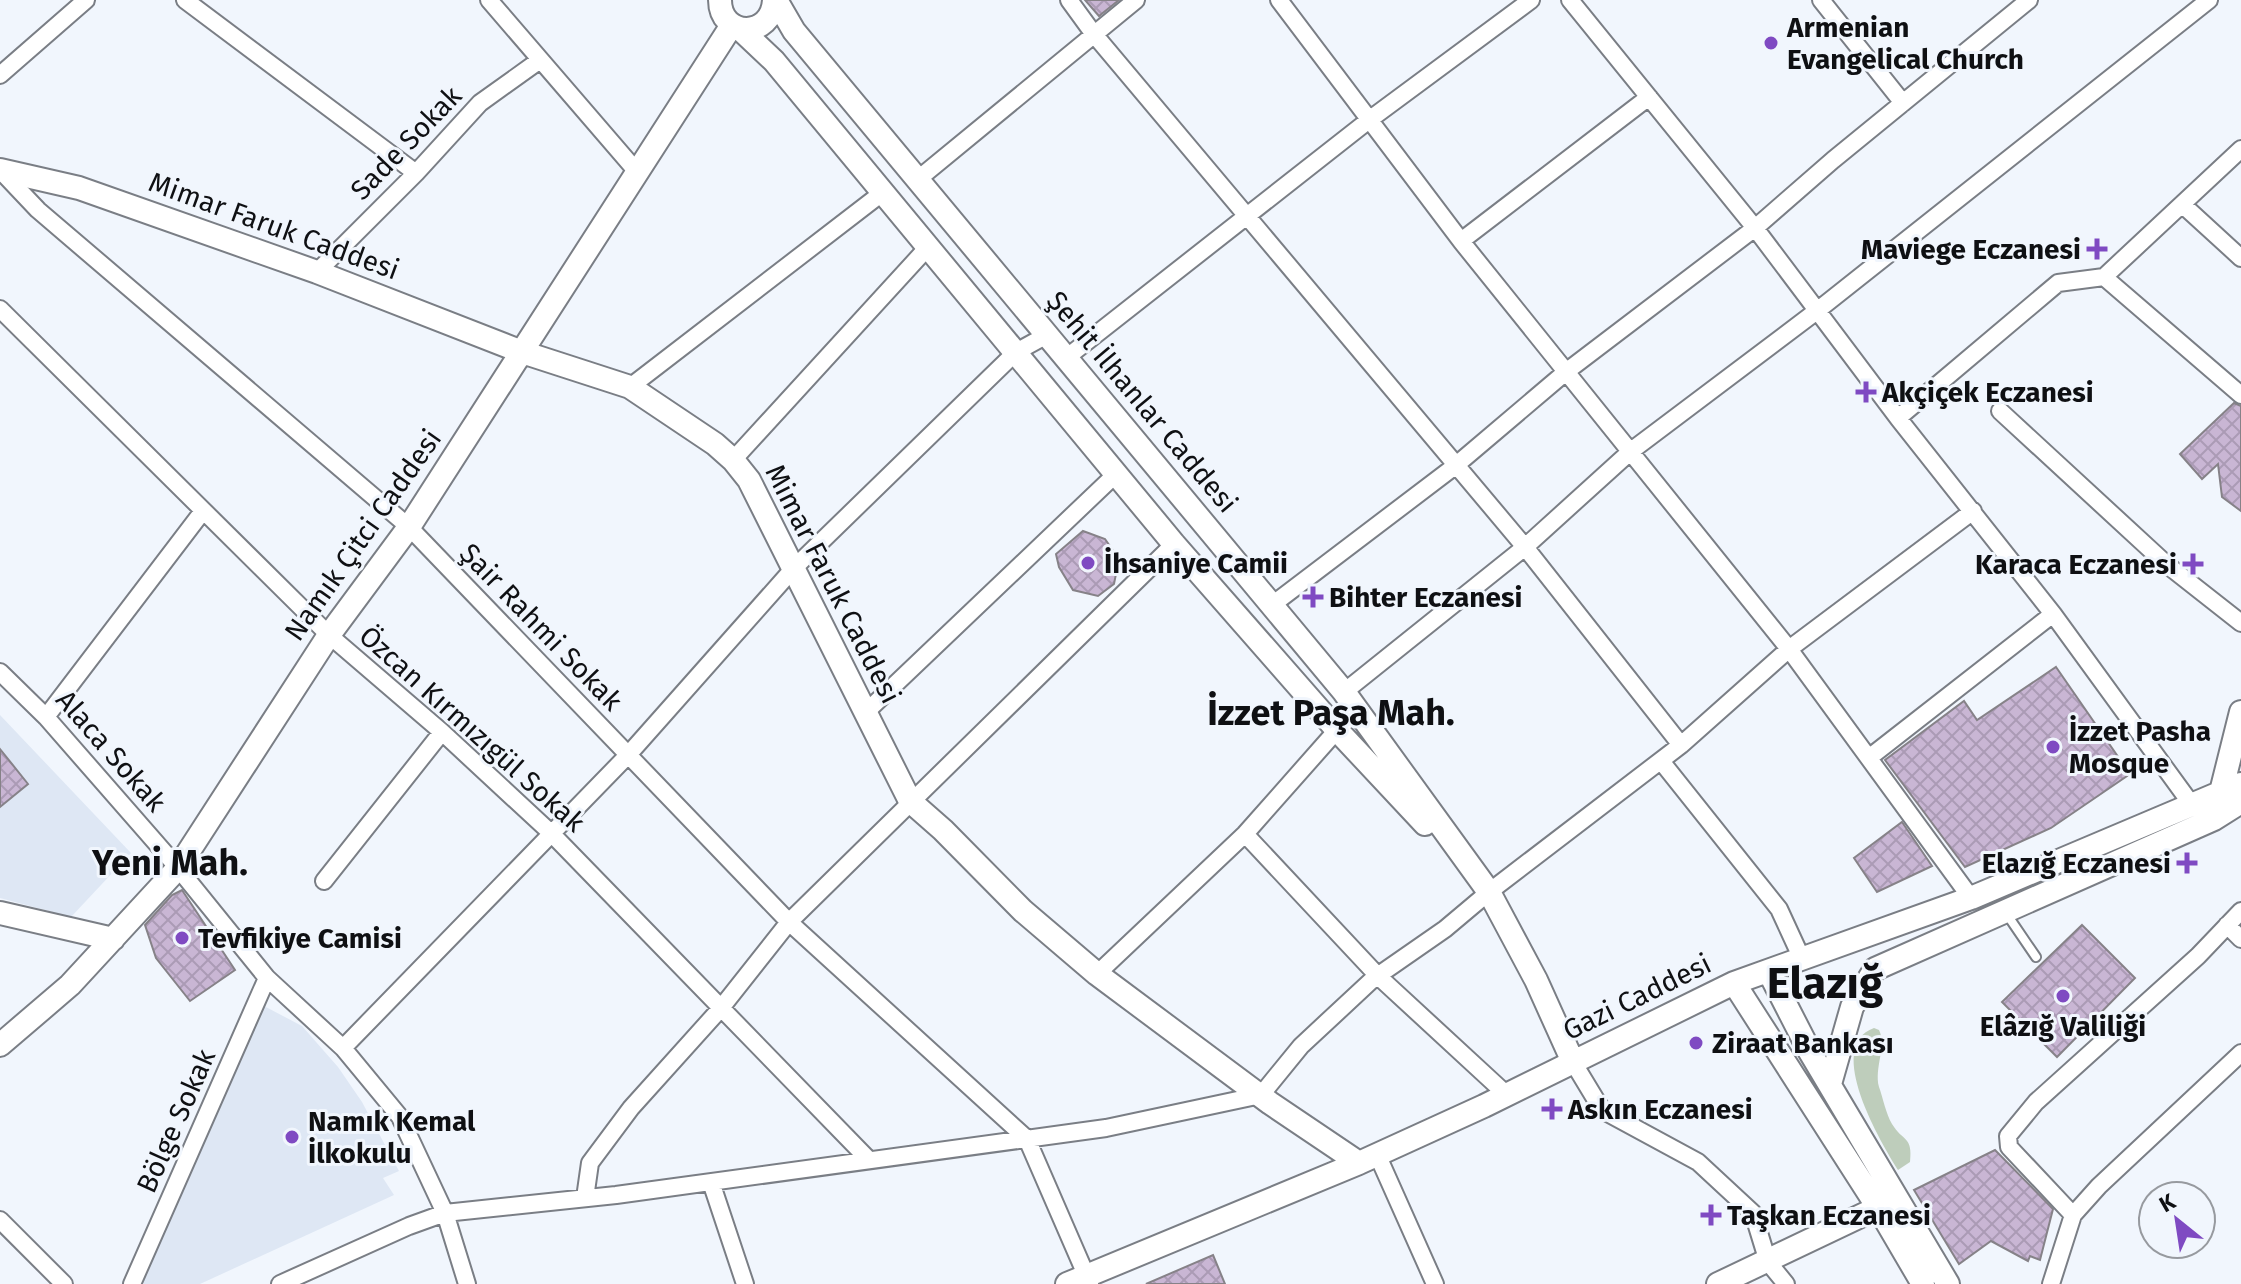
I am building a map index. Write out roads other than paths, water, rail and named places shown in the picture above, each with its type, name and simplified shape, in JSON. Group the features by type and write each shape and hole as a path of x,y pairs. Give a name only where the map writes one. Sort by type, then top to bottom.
{"street":[{"path":"0,75 86,0"},
{"path":"185,0 416,173"},
{"path":"489,0 638,173"},
{"path":"720,0 722,13 774,61 1174,544 1337,730 1489,892 1536,980 1573,1062 1602,1110 1698,1162 1753,1213 1768,1262 1786,1284"},
{"path":"736,27 755,28 762,24 772,13 775,0"},
{"name":"Şehit İlhanlar Caddesi","path":"775,0 794,31 1351,701 1489,892"},
{"path":"1069,0 1093,33 1525,547 1681,745"},
{"path":"917,180 1136,0"},
{"path":"1279,0 1461,241 1789,649 1971,898"},
{"path":"1066,358 1369,120 1531,0"},
{"path":"1570,0 1755,228 1898,418 2053,614 2192,805"},
{"path":"1821,0 1903,103"},
{"path":"1272,605 1455,466 1567,371 1755,228 2029,0"},
{"path":"1097,974 1245,834 1337,730 1351,701 1631,451 1818,310 2209,0"},
{"name":"Namık Çitci Caddesi","path":"0,1045 70,985 178,868 329,635 409,527 736,27"},
{"name":"Sade Sokak","path":"317,272 416,173 480,103 540,60"},
{"path":"1461,241 1649,97"},
{"path":"1898,418 2058,283 2104,277 2241,149"},
{"name":"Mimar Faruk Caddesi","path":"0,171 79,188 317,272 522,352 630,387 715,444 733,460 761,503 910,801 1023,911 1097,974 1261,1095 1368,1158"},
{"name":"Şair Rahmi Sokak","path":"0,171 38,210 409,527 789,922 1027,1139"},
{"path":"630,387 882,193"},
{"path":"2183,205 2241,258"},
{"path":"733,460 928,247"},
{"path":"2104,277 2241,395"},
{"name":"Özcan Kırmızıgül Sokak","path":"2,315 329,635 442,732 551,833 869,1160"},
{"path":"343,1048 628,755 793,569 1016,352 1047,335"},
{"path":"2000,411 2166,564 2241,623"},
{"path":"865,713 1117,473"},
{"path":"46,717 203,511"},
{"path":"280,1284 445,1213 711,1182 1106,1128 1261,1095 1301,1046 1378,976 1445,929 1661,761 1789,649 1973,511"},
{"path":"585,1198 590,1163 631,1108 721,1008 789,922 1174,544"},
{"path":"1870,757 2053,614"},
{"name":"Alaca Sokak","path":"1,677 34,703 178,868 267,978 343,1048 400,1117 445,1213 467,1284"},
{"path":"1830,1084 1852,1007 1875,969 2214,819 2234,792 2241,712"},
{"path":"324,881 442,732"},
{"path":"1661,761 1779,909 1802,959"},
{"name":"Gazi Caddesi","path":"1081,1281 1507,1095 1734,983 1971,898 2192,805 2234,792"},
{"path":"1245,834 1378,976 1507,1095"},
{"path":"2073,1215 2009,1147 2008,1136 2036,1102 2198,956 2241,911"},
{"path":"0,913 113,939"},
{"path":"2227,925 2241,939"},
{"path":"1769,972 1830,1084 1888,1203 1923,1284"},
{"name":"Bölge Sokak","path":"132,1284 267,978"},
{"path":"1734,983 1948,1284"},
{"path":"2051,1284 2073,1215 2099,1186 2241,1053"},
{"path":"1027,1139 1081,1281"},
{"path":"1368,1158 1435,1284"},
{"path":"711,1182 745,1284"},
{"path":"1718,1284 1888,1203"},
{"path":"0,1220 64,1284"}],"lane":[{"path":"2005,912 2036,957"}],"place":[{"name":"Armenian Evangelical Church","path":"1771,43"},
{"name":"Maviege Eczanesi","path":"2097,249"},
{"name":"Akçiçek Eczanesi","path":"1866,392"},
{"name":"İhsaniye Camii","path":"1088,563"},
{"name":"Karaca Eczanesi","path":"2193,564"},
{"name":"Bihter Eczanesi","path":"1313,597"},
{"name":"İzzet Pasha Mosque","path":"2053,747"},
{"name":"Elazığ Eczanesi","path":"2187,863"},
{"name":"Tevfikiye Camisi","path":"182,938"},
{"name":"Elâzığ Valiliği","path":"2063,996"},
{"name":"Ziraat Bankası","path":"1696,1043"},
{"name":"Askın Eczanesi","path":"1552,1109"},
{"name":"Namık Kemal İlkokulu","path":"292,1137"},
{"name":"Taşkan Eczanesi","path":"1711,1215"}],"district":[{"name":"İzzet Paşa Mah.","path":"1331,713"},
{"name":"Yeni Mah.","path":"170,863"},
{"name":"Elazığ","path":"1825,983"}]}
